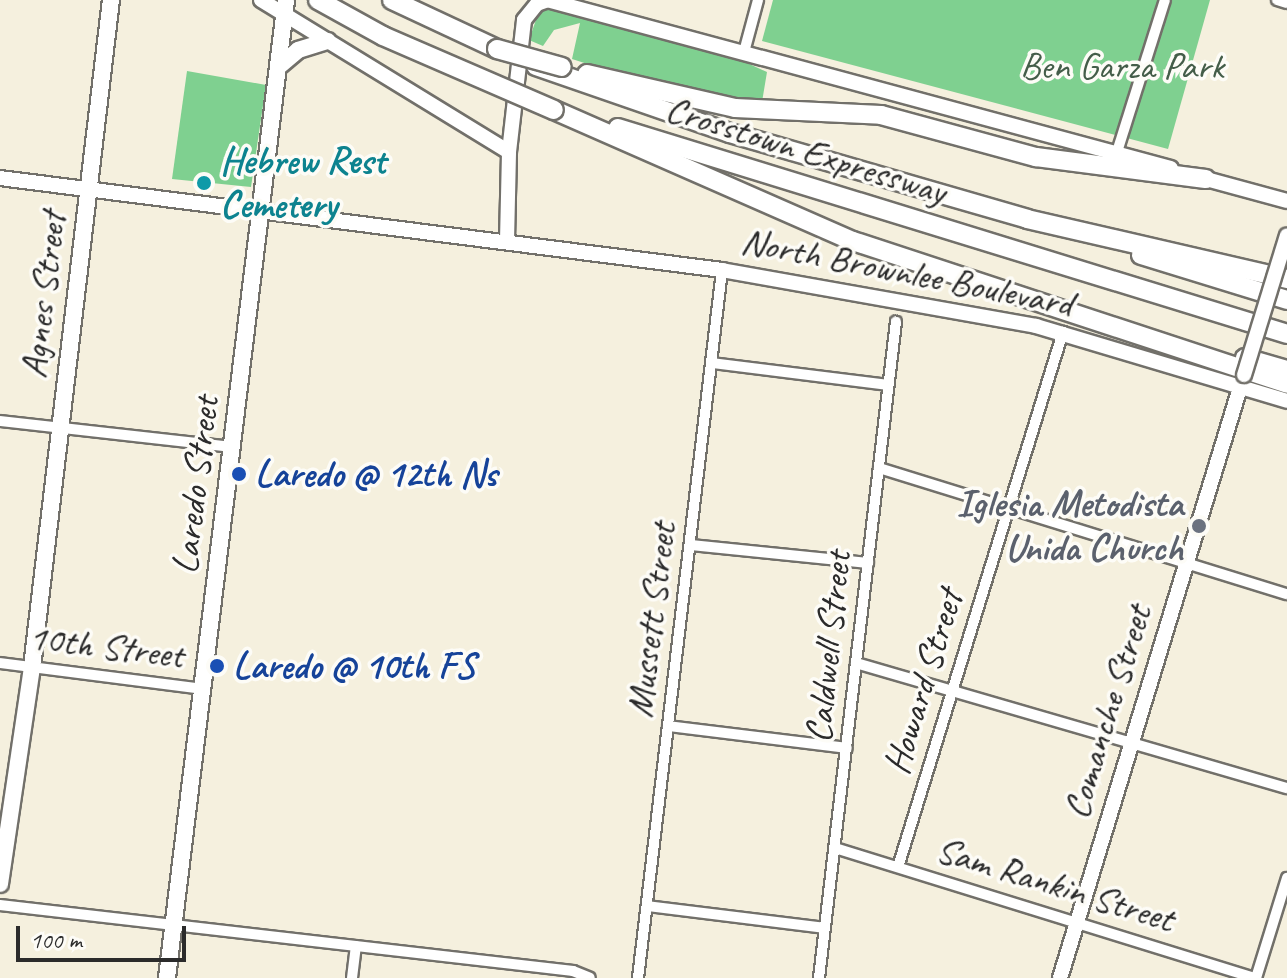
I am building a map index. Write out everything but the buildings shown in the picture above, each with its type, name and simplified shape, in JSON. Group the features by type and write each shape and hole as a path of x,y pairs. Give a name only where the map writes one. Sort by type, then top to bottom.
{"highway":[{"name":"Crosstown Expressway","path":"318,0 397,42 554,110 1287,334"},
{"path":"392,0 497,49 730,133 1027,219 1287,300"},
{"path":"563,73 735,108 881,115 1036,157 1206,179"},
{"path":"554,110 770,207 920,262 1287,384"},
{"path":"1027,219 1287,279"},
{"path":"920,262 1287,370"}],"main road":[{"name":"Agnes Street","path":"0,884 32,667 111,0"},
{"path":"261,0 285,7 328,41 509,152"},
{"path":"507,241 509,152 524,20 537,4 547,0 1117,152 1287,201"},
{"name":"Laredo Street","path":"167,978 285,7"},
{"path":"278,67 298,50 328,41"},
{"name":"North Brownlee Boulevard","path":"0,178 722,270 1063,332 1243,380 1287,401"},
{"name":"Comanche Street","path":"1060,978 1287,235"}],"street":[{"path":"744,52 758,0"},
{"path":"1117,152 1165,0"},
{"path":"1277,0 1287,3"},
{"name":"Mussett Street","path":"638,978 722,270"},
{"name":"Caldwell Street","path":"819,978 896,322"},
{"name":"Howard Street","path":"898,867 1063,332"},
{"path":"712,363 888,385"},
{"path":"0,421 230,447"},
{"path":"879,468 1287,594"},
{"path":"691,545 868,563"},
{"name":"10th Street","path":"0,663 204,689"},
{"path":"856,663 1287,788"},
{"path":"668,726 847,748"},
{"name":"Sam Rankin Street","path":"835,848 1256,978"},
{"path":"1256,978 1287,878"},
{"path":"0,905 573,971 590,978"},
{"path":"647,906 825,928"},
{"path":"352,978 356,946"}],"green space":[{"name":"Ben Garza Park","path":"773,0 1210,0 1168,149 762,41"},
{"path":"549,8 745,62 767,72 762,102 631,78 572,59 580,23 554,30 543,46 529,40 538,14"},
{"path":"187,71 266,85 251,187 172,179"}],"place":[{"name":"Hebrew Rest Cemetery","path":"204,183"},
{"name":"Laredo @ 12th Ns","path":"239,474"},
{"name":"Iglesia Metodista Unida Church","path":"1199,526"},
{"name":"Laredo @ 10th FS","path":"217,666"}]}
